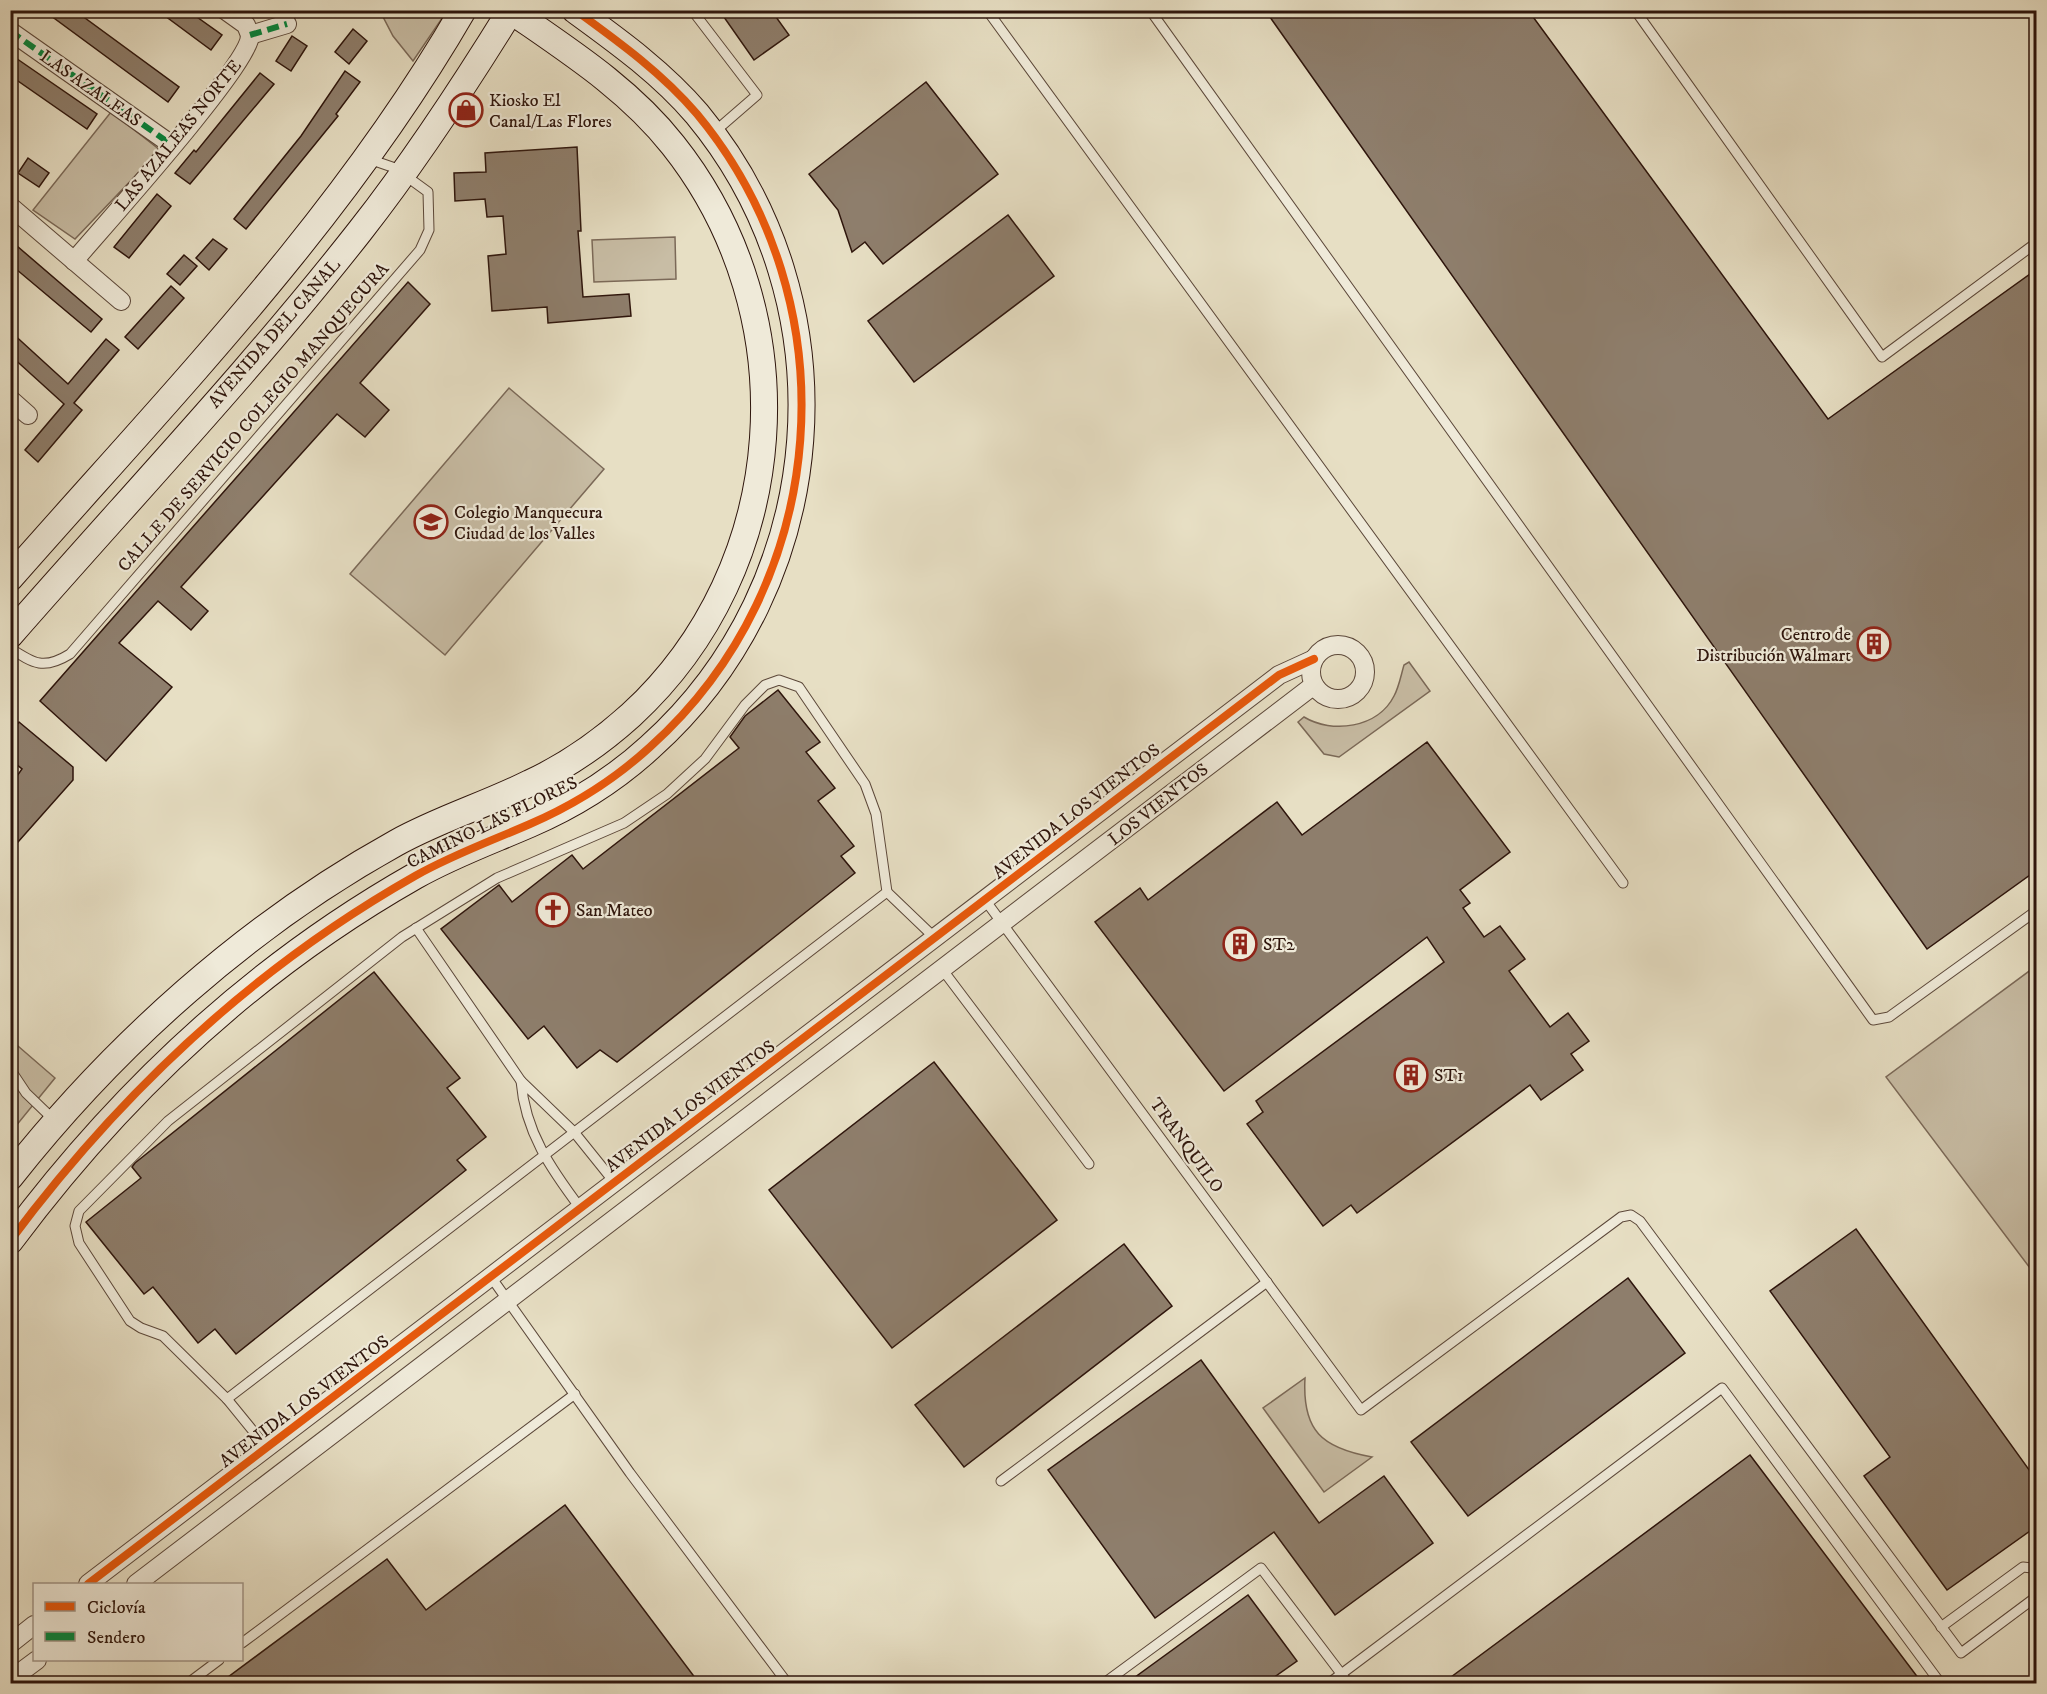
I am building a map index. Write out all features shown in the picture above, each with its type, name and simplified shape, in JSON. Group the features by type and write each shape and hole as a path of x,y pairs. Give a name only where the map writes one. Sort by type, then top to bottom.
{"street":[{"path":"225,10 246,25 250,35 287,24"},
{"name":"AVENIDA DEL CANAL","path":"10,578 287,262 368,158 426,75 464,10"},
{"name":"CAMINO LAS FLORES","path":"10,1241 109,1119 224,1008 304,946 391,890 459,853 555,812 608,780 670,728 726,659 762,594 786,528 799,463 803,394 796,329 780,266 754,203 712,134 685,101 647,64 575,10"},
{"name":"AVENIDA DEL CANAL","path":"10,635 308,294 404,173 511,11"},
{"name":"CAMINO LAS FLORES","path":"10,1177 56,1122 129,1046 195,985 323,888 423,829 555,770 614,730 648,698 675,667 705,622 734,565 754,501 763,442 765,410 756,321 738,258 702,186 658,127 601,74 511,11"},
{"name":"LAS AZALEAS","path":"10,31 172,145"},
{"name":"LAS AZALEAS NORTE","path":"74,261 172,145 247,49 250,35"},
{"path":"10,206 122,301"},
{"path":"10,399 28,415"},
{"name":"AVENIDA LOS VIENTOS","path":"89,1583 1279,675 1314,659 1324,649 1344,645 1361,657 1366,669 1364,683 1350,697 1329,698 1314,685"},
{"path":"1314,659 1311,672 1314,685"},
{"name":"LOS VIENTOS","path":"1002,923 1314,685"},
{"path":"136,1583 1002,923"},
{"path":"10,1644 33,1627"},
{"path":"10,1680 34,1661"}],"lane":[{"path":"692,10 757,94 712,134"},
{"path":"987,10 1623,883"},
{"path":"1150,10 1873,1020 1888,1017 2037,911"},
{"path":"1635,10 1882,357 2037,243"},
{"name":"CALLE DE SERVICIO COLEGIO MANQUECURA","path":"10,648 38,664 55,663 70,654 420,250 429,230 428,192 404,173 368,158"},
{"path":"267,1448 227,1399 163,1336 141,1328 130,1321 79,1243 75,1226 79,1211 168,1121 416,928 497,878 601,834 646,810 687,778 705,759 732,719 765,685 779,680 799,687 865,784 876,814 887,891 935,939"},
{"path":"227,1399 887,891"},
{"name":"TRANQUILO","path":"986,900 1361,1410 1621,1217 1631,1215 1640,1221 1941,1627"},
{"path":"416,928 521,1081 574,1132 615,1183"},
{"path":"942,969 1089,1164"},
{"path":"10,1070 26,1094 56,1122"},
{"path":"521,1081 525,1113 544,1156 581,1209"},
{"path":"491,1277 630,1473 788,1683"},
{"path":"1001,1481 1267,1282"},
{"path":"1328,1683 1722,1388 1941,1683"},
{"path":"243,1642 575,1394"},
{"path":"1102,1683 1261,1568 1349,1683"},
{"path":"2037,1573 2032,1568 2023,1568 1941,1627 1961,1653 2037,1597"},
{"path":"187,1683 216,1661"}],"shaded area":[{"path":"380,10 447,11 413,61 393,36"},
{"path":"111,112 160,150 75,239 33,210"},
{"path":"675,237 676,279 594,282 592,240"},
{"path":"509,388 604,469 445,655 350,574"},
{"path":"1409,662 1430,691 1339,757 1324,754 1298,722 1304,717 1315,722 1341,726 1366,721 1387,707 1399,685 1404,665"},
{"path":"2036,966 2036,1276 1886,1077"},
{"path":"11,1040 55,1078 11,1132"},
{"path":"1305,1378 1307,1411 1319,1434 1340,1448 1372,1457 1324,1492 1263,1408"}],"building":[{"path":"43,10 74,10 179,87 168,102"},
{"path":"157,10 187,10 222,35 211,50"},
{"path":"719,10 771,10 789,35 754,60"},
{"name":"Centro de Distribución Walmart","path":"1265,10 1528,10 1828,419 2037,269 2037,870 1927,949"},
{"path":"353,29 367,41 349,64 335,52"},
{"path":"292,36 307,46 291,71 276,61"},
{"path":"10,54 97,114 87,129 15,79 10,79"},
{"path":"345,71 360,82 336,114 338,116 246,229 234,219 301,136"},
{"path":"260,73 274,84 190,184 175,173 194,150 196,152"},
{"path":"926,82 998,174 883,264 865,242 852,252 838,210 809,174"},
{"path":"577,147 581,231 578,231 583,297 629,294 631,316 548,323 547,307 492,311 488,256 506,254 503,216 487,217 485,199 455,201 454,173 486,172 485,153"},
{"path":"28,158 49,173 39,187 18,173"},
{"path":"157,194 171,206 129,258 114,247"},
{"path":"1008,215 1054,276 914,382 868,321"},
{"path":"213,239 227,249 209,270 196,258"},
{"path":"10,240 102,319 91,332 10,264"},
{"path":"184,255 197,266 180,285 167,274"},
{"path":"408,282 430,304 360,383 389,410 365,437 337,414 181,587 208,611 191,630 158,601 119,643 172,687 106,761 40,701"},
{"path":"171,286 184,298 138,349 125,337"},
{"path":"10,331 68,384 106,339 119,350 74,403 82,410 38,462 25,450 64,404 10,355"},
{"path":"778,690 820,742 806,752 835,788 818,801 854,846 841,856 855,873 617,1062 600,1050 577,1068 544,1026 528,1039 441,929 499,885 512,902 572,855 583,869 739,748 730,737 745,716"},
{"path":"19,722 73,767 73,780 10,851 10,786 22,769 10,759 10,734"},
{"path":"1427,742 1510,852 1460,890 1470,903 1463,908 1484,937 1500,926 1525,959 1509,971 1550,1027 1568,1013 1589,1041 1571,1054 1583,1070 1541,1100 1530,1085 1357,1213 1351,1205 1323,1226 1247,1124 1263,1112 1256,1101 1444,962 1427,937 1224,1091 1095,922 1140,888 1148,900 1277,802 1302,835"},
{"path":"374,972 460,1078 447,1088 486,1137 457,1160 466,1170 236,1354 215,1329 198,1343 153,1287 144,1294 86,1222 141,1178 132,1167 135,1163"},
{"path":"934,1062 1057,1220 892,1348 769,1190"},
{"path":"1856,1229 2037,1481 2037,1526 1947,1590 1864,1476 1890,1457 1770,1291"},
{"path":"1124,1244 1172,1306 964,1467 915,1405"},
{"path":"1628,1278 1685,1353 1468,1516 1411,1442"},
{"path":"1201,1360 1319,1523 1384,1476 1433,1543 1335,1615 1274,1532 1155,1618 1048,1470"},
{"path":"1750,1455 1922,1683 1443,1683"},
{"path":"565,1505 699,1683 220,1683 387,1559 426,1610"},
{"path":"1248,1595 1297,1661 1266,1683 1127,1683"}],"marked path":[{"path":"250,35 287,24"},
{"path":"10,31 172,145"}],"cycle path":[{"path":"10,1241 97,1134 144,1084 193,1037 299,951 356,912 429,868 562,808 593,790 637,759 711,681 756,606 786,525 800,440 799,354 781,269 747,188 697,114 655,72 575,10"},
{"path":"89,1583 1279,675 1314,659"}],"place":[{"name":"Kiosko El Canal/Las Flores","path":"466,110"},
{"name":"Colegio Manquecura Ciudad de los Valles","path":"431,522"},
{"name":"Centro de Distribución Walmart","path":"1874,644"},
{"name":"San Mateo","path":"553,910"},
{"name":"ST2","path":"1240,944"},
{"name":"ST1","path":"1411,1075"}]}
